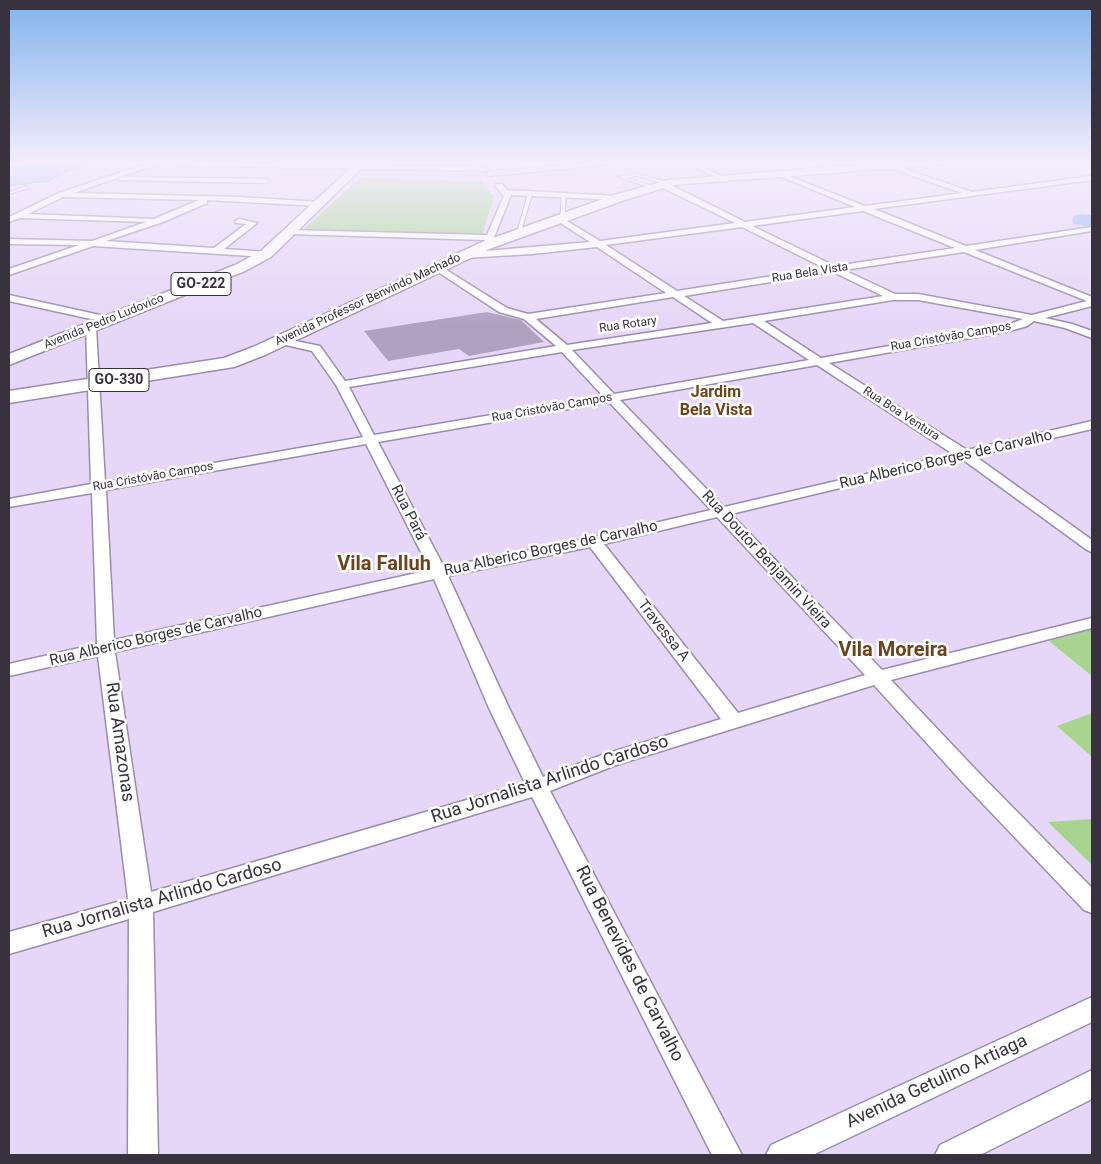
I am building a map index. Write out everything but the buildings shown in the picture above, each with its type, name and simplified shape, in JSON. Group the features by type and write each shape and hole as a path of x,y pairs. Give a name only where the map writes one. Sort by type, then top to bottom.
{"main road":[{"name":"Avenida Pedro Ludovico","path":"9,360 240,268 266,254 307,215"},
{"name":"Avenida Professor Benvindo Machado","path":"94,384 228,363 281,341 489,242 574,215"},
{"name":"GO-330","path":"9,397 94,384"}],"street":[{"path":"9,272 97,243 171,215"},
{"path":"290,232 489,242 500,215"},
{"path":"723,215 893,296"},
{"path":"465,255 532,251 598,244 815,215"},
{"path":"878,215 1092,302"},
{"path":"9,220 18,216 160,220"},
{"path":"562,220 722,325"},
{"path":"216,251 253,223 238,221"},
{"name":"Rua Bela Vista","path":"528,317 960,248 1092,229"},
{"path":"9,241 97,243 266,254"},
{"name":"Rua Doutor Benjamin Vieira","path":"437,268 503,310 528,317 564,348 742,537 878,677 971,778 1092,903"},
{"name":"Rua Rotary","path":"342,385 564,348 755,320 893,296 918,296 1032,318 1068,326 1092,335"},
{"path":"9,298 109,320"},
{"name":"Rua Cristóvão Campos","path":"9,502 1010,328 1032,318 1092,302"},
{"name":"Rua Boa Ventura","path":"755,320 966,456 1092,547"},
{"name":"Rua Amazonas","path":"91,328 106,648 140,905 143,1155"},
{"name":"Rua Pará","path":"281,341 316,348 342,385 438,573 499,708 534,779"},
{"name":"Rua Alberico Borges de Carvalho","path":"9,670 438,573 594,542 1092,426"},
{"name":"Travessa A","path":"594,542 733,721"},
{"name":"Rua Jornalista Arlindo Cardoso","path":"9,943 232,879 534,779 609,760 878,677 1092,624"},
{"name":"Rua Benevides de Carvalho","path":"534,779 727,1155"},
{"name":"Avenida Getulino Artiaga","path":"781,1155 1092,1009"},
{"path":"950,1155 1092,1084"}],"lane":[{"path":"518,234 524,215"},
{"path":"562,215 562,220"}],"green space":[{"path":"319,215 488,215 482,234 304,229"},
{"path":"1092,629 1092,676 1049,641"},
{"path":"1092,713 1092,757 1057,726"},
{"path":"1092,819 1092,865 1048,822"}],"waterway":[{"path":"1081,220 1092,221"}],"district":[{"name":"Jardim Bela Vista","path":"716,402"},
{"name":"Vila Falluh","path":"384,565"},
{"name":"Vila Moreira","path":"893,651"}]}
